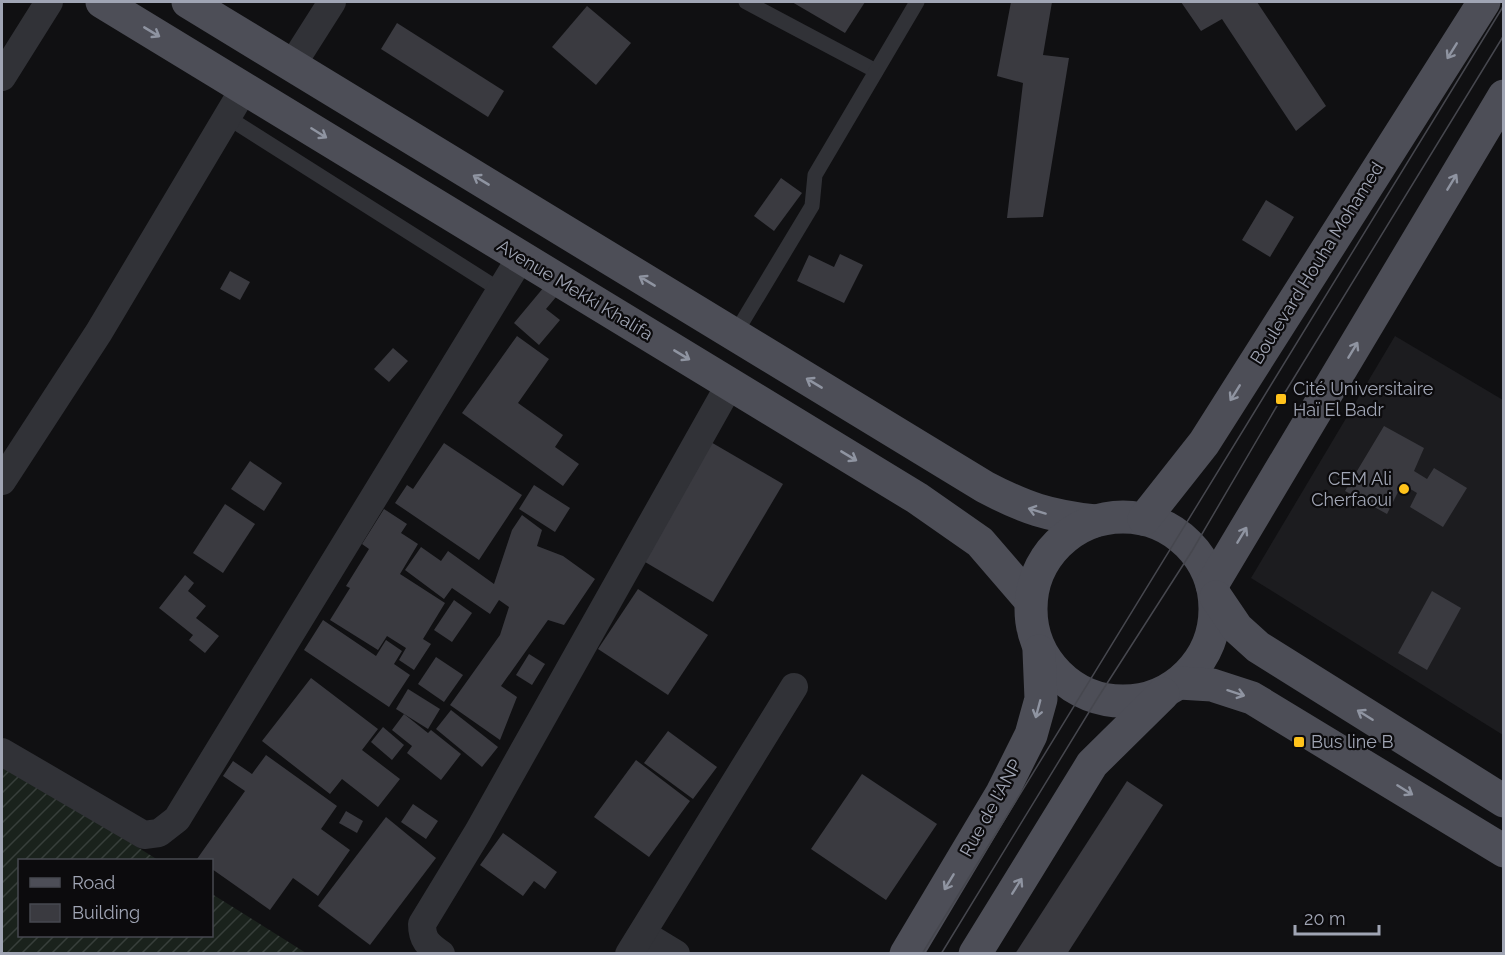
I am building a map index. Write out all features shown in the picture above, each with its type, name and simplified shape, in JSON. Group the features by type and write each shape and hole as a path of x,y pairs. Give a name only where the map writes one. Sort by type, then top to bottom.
{"main road":[{"name":"Avenue Mekki Khalifa","path":"102,2 917,498 980,542 1030,600"},
{"path":"188,2 1004,497 1023,507 1057,517 1095,521"},
{"name":"Boulevard Houha Mohamed","path":"1144,519 1204,443 1484,2"},
{"path":"975,954 1092,764 1191,672 1206,648 1216,619 1214,591 1503,96"},
{"path":"1503,801 1258,647 1237,628 1214,591 1205,568 1180,534 1144,519 1120,517 1095,521 1072,531 1050,550 1036,575 1030,600 1031,626 1039,651 1054,673 1069,685 1097,699 1125,702 1146,699 1173,687 1212,685 1252,698 1503,851"},
{"name":"Rue de l'ANP","path":"906,954 1002,793 1032,735 1041,699 1039,651"}],"street":[{"path":"2,77 49,2"},
{"path":"292,65 332,2"},
{"path":"2,481 99,332 245,87"},
{"path":"2,752 144,835 159,833 177,819 520,257"},
{"path":"441,954 422,936 422,924 478,832 730,384"},
{"path":"676,954 636,944 794,687"}],"lane":[{"path":"746,2 876,71"},
{"path":"735,334 812,206 815,175 917,2"},
{"path":"227,117 500,290"}],"shaded area":[{"name":"CEM Ali Cherfaoui","path":"1395,336 1503,400 1503,735 1251,578"},
{"path":"2,762 156,859 18,859 18,937 213,937 213,895 306,953 2,953"}],"building":[{"path":"792,2 865,2 845,33"},
{"path":"1011,2 1052,2 1043,55 1069,58 1043,217 1007,218 1023,83 997,76"},
{"path":"1181,2 1257,2 1326,106 1296,131 1222,19 1201,31"},
{"path":"587,6 631,43 596,85 552,47"},
{"path":"397,23 504,91 488,117 381,49"},
{"path":"781,178 802,193 774,231 754,216"},
{"path":"1266,200 1294,217 1270,257 1242,240"},
{"path":"840,254 863,265 844,303 797,281 809,255 834,267"},
{"path":"230,271 250,282 240,300 220,289"},
{"path":"549,281 561,291 546,309 560,320 539,345 514,323"},
{"path":"517,336 549,359 518,403 563,435 555,447 579,464 563,486 462,413"},
{"path":"393,348 408,361 389,382 374,369"},
{"path":"1384,426 1424,448 1414,471 1427,479 1434,468 1467,488 1443,527 1410,507 1417,493 1402,484 1387,514 1345,491"},
{"path":"709,441 783,484 713,602 640,559"},
{"path":"444,443 522,495 479,560 395,503 407,485 413,489"},
{"path":"250,461 282,483 264,511 231,489"},
{"path":"534,485 570,508 555,532 519,509"},
{"path":"225,504 255,524 223,573 193,553"},
{"path":"384,509 407,524 401,533 418,544 400,574 445,603 423,639 431,644 414,670 399,660 406,648 387,636 378,650 330,620 350,588 346,586 369,549 362,544"},
{"path":"522,515 542,530 537,546 563,556 595,579 564,625 548,620 501,686 517,697 500,740 450,705 500,635 509,607 499,600 490,614 452,588 444,599 405,570 421,547 441,561 448,551 494,584 512,530"},
{"path":"185,575 194,583 188,591 206,606 196,618 219,636 205,653 189,640 193,635 159,608"},
{"path":"638,589 708,635 668,695 598,649"},
{"path":"1432,591 1461,608 1427,670 1398,653"},
{"path":"454,600 472,613 452,642 434,630"},
{"path":"323,620 376,656 386,640 402,651 394,664 410,675 389,707 304,650"},
{"path":"529,654 545,664 532,685 516,675"},
{"path":"436,657 463,675 444,702 418,684"},
{"path":"311,678 378,729 362,750 400,779 378,807 342,779 330,794 262,741"},
{"path":"408,689 440,709 428,729 396,709"},
{"path":"451,710 498,747 482,767 436,729"},
{"path":"404,714 428,733 431,730 461,754 441,780 407,753 412,746 392,730"},
{"path":"383,727 404,745 392,760 371,742"},
{"path":"668,731 717,767 693,799 644,763"},
{"path":"266,755 337,806 321,829 350,850 318,896 293,878 270,910 213,870 213,859 197,859 245,791 223,776 233,761 252,774"},
{"path":"636,760 690,801 649,857 594,817"},
{"path":"862,774 937,824 886,900 811,849"},
{"path":"1127,781 1163,805 1067,954 1015,954"},
{"path":"413,804 438,821 426,839 401,822"},
{"path":"346,811 363,821 357,833 339,823"},
{"path":"386,817 436,858 370,945 318,906"},
{"path":"503,833 557,872 545,889 534,881 523,896 480,865"}],"tram line":[{"path":"922,954 1504,5"},
{"path":"941,954 1097,699 1192,551 1281,399 1504,35"}],"place":[{"name":"Cité Universitaire Haï El Badr","path":"1281,399"},
{"name":"CEM Ali Cherfaoui","path":"1404,489"},
{"name":"Bus line B","path":"1299,742"}]}
